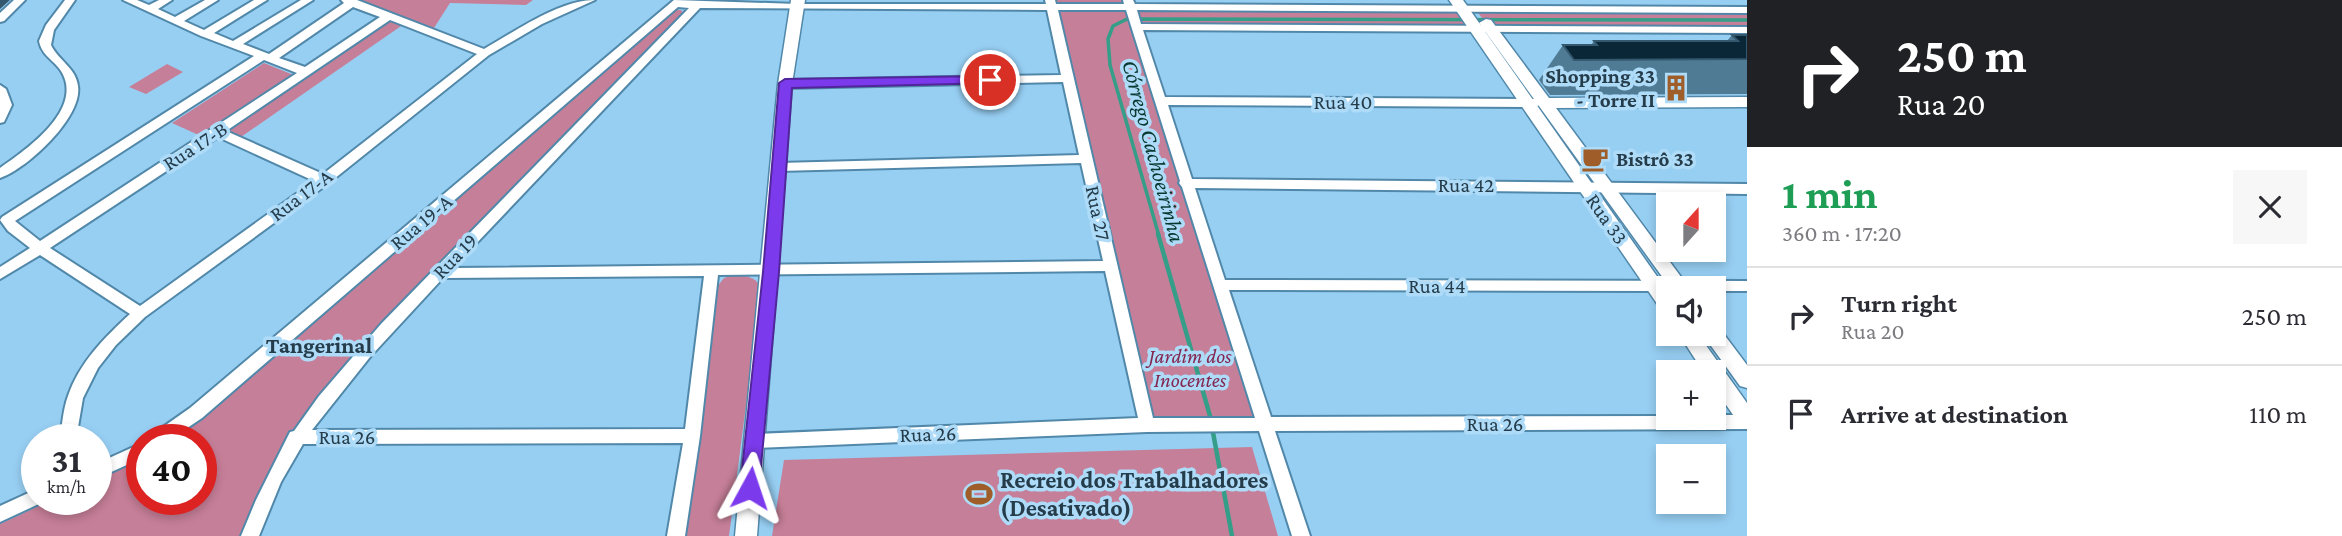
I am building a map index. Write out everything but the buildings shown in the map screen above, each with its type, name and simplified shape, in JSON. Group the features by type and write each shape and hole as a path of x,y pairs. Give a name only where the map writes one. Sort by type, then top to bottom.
{"street":[{"path":"0,19 20,0"},
{"path":"0,174 48,137 66,110 72,91 72,79 48,51 45,42 50,29 70,0"},
{"path":"128,0 205,34 304,71"},
{"path":"149,10 167,0"},
{"path":"175,21 213,0"},
{"path":"205,34 262,0"},
{"path":"234,45 308,0"},
{"name":"Rua 17-A","path":"70,424 75,397 93,364 111,341 140,313 324,180 485,53 538,22 590,0"},
{"path":"140,313 38,247 9,226 7,220 11,215 266,58 350,1 485,53"},
{"path":"677,2 1050,3 1130,6 1580,4 1747,10"},
{"name":"Rua 19-A","path":"180,424 677,2"},
{"name":"Rua 19","path":"250,536 265,496 296,437 349,369 700,3"},
{"name":"Rua 27","path":"1050,3 1147,425"},
{"path":"746,536 771,272 785,83 797,4"},
{"path":"1466,5 1481,27"},
{"path":"1130,6 1301,536"},
{"name":"Rua 17-B","path":"0,274 388,16"},
{"path":"1137,26 1747,30"},
{"name":"Rua 33","path":"1481,27 1527,103 1656,289"},
{"name":"Rua 33","path":"1481,27 1544,103 1671,276"},
{"path":"785,83 1067,78"},
{"path":"0,89 6,104 0,119"},
{"name":"Rua 40","path":"1160,100 1544,103"},
{"path":"1544,103 1747,102"},
{"path":"217,132 324,180"},
{"path":"779,167 1086,159"},
{"name":"Rua 42","path":"1185,183 1747,189"},
{"path":"438,274 1110,266"},
{"path":"676,536 692,436 711,272"},
{"name":"Rua 44","path":"1220,285 1654,286"},
{"name":"Rua 44","path":"1726,286 1747,286"},
{"path":"1696,346 1747,421"},
{"path":"1722,346 1747,380"},
{"name":"Rua 26","path":"753,441 1147,425 1747,421"},
{"name":"Rua 26","path":"296,437 692,436"},
{"path":"0,514 21,505"}],"green space":[{"path":"356,0 533,0 526,5 450,3 434,28"},
{"name":"Jardim dos Inocentes","path":"1049,0 1128,0 1130,6 1460,7 1475,28 1137,27 1266,424 1147,425"},
{"path":"1474,7 1747,10 1747,30 1489,28"},
{"path":"673,10 681,10 684,14 362,347 243,536 0,536 0,524 21,514 112,515 112,472 126,466 126,515 217,515 217,424 191,424 249,377"},
{"path":"389,18 404,24 238,139 224,133"},
{"path":"264,63 296,76 203,137 172,123"},
{"path":"167,64 183,72 146,94 129,87"},
{"path":"730,276 753,279 761,290 729,536 683,536 716,288 724,278"},
{"name":"Recreio dos Trabalhadores (Desativado)","path":"1252,447 1278,536 772,536 784,460"}],"waterway":[{"name":"Córrego Cachoeirinha","path":"1159,236 1110,65 1108,39 1113,26 1127,19 1747,20"},
{"name":"Córrego Cachoeirinha","path":"1158,234 1210,416 1232,536"}],"place":[{"name":"Shopping 33 - Torre II","path":"1676,88"},
{"name":"Bistrô 33","path":"1595,159"},
{"name":"Recreio dos Trabalhadores (Desativado)","path":"979,494"}],"district":[{"name":"Tangerinal","path":"319,345"}],"route":[{"path":"750,488 771,272 785,83 990,80"}]}
